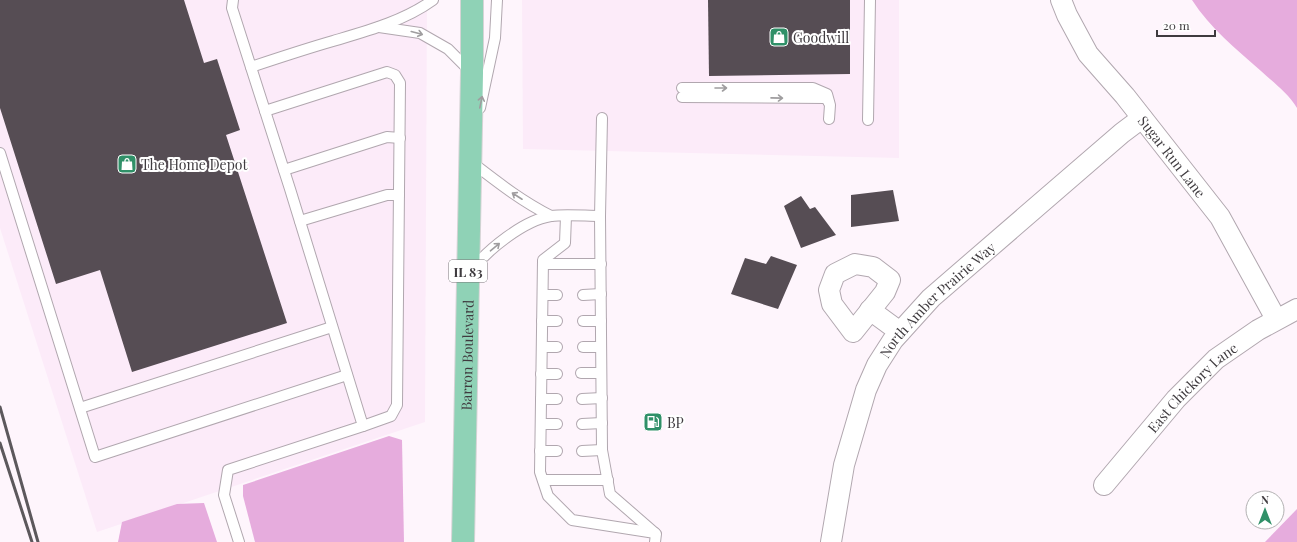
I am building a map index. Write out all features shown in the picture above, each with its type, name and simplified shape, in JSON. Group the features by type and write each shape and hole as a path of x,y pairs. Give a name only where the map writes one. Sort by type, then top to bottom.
{"main road":[{"name":"Barron Boulevard","path":"463,542 472,74 472,0"}],"street":[{"name":"Sugar Run Lane","path":"1061,0 1067,15 1088,54 1142,118 1220,217 1276,319"},
{"name":"North Amber Prairie Way","path":"831,542 844,465 866,390 878,365 893,340 931,298 1122,132 1142,118"},
{"name":"East Chickory Lane","path":"1104,485 1176,399 1216,359 1258,330 1297,309"},
{"path":"870,310 900,332"}],"lane":[{"path":"233,0 232,8 300,221 362,426"},
{"path":"251,67 379,27 425,6 433,0"},
{"path":"497,0 495,38 470,157 511,192 534,208 550,216"},
{"path":"868,120 870,0"},
{"path":"379,27 420,33 448,49 472,74"},
{"path":"239,542 224,495 228,470 391,416 397,405 400,82 395,75 387,72 265,111"},
{"path":"682,92 813,88 827,94 830,105 829,119"},
{"path":"602,118 600,216 602,450 610,494 655,538"},
{"path":"284,170 387,137 400,138"},
{"path":"0,153 95,457 347,375"},
{"path":"300,221 387,195 399,195"},
{"path":"468,275 480,259 525,225 550,216 600,216"},
{"path":"566,216 565,242 543,260 540,472 548,496 572,520 655,538"},
{"path":"543,264 601,264"},
{"path":"583,295 601,294"},
{"path":"543,295 557,295"},
{"path":"542,321 557,321"},
{"path":"583,321 601,321"},
{"path":"80,408 332,327"},
{"path":"542,347 558,347"},
{"path":"583,347 602,347"},
{"path":"581,373 602,373"},
{"path":"541,374 556,374"},
{"path":"582,399 602,398"},
{"path":"541,399 557,399"},
{"path":"582,424 602,423"},
{"path":"541,424 557,424"},
{"path":"582,451 602,450"},
{"path":"540,451 557,451"},
{"path":"543,480 608,480"}],"shaded area":[{"path":"0,0 427,0 425,422 97,532 0,228"},
{"path":"522,0 899,0 899,158 523,149"},
{"path":"1192,0 1297,0 1297,108 1280,88 1215,29"},
{"path":"389,436 402,440 404,542 255,542 243,496 243,485"},
{"path":"204,503 217,542 118,542 122,522 177,504"},
{"path":"1297,509 1297,542 1265,542 1277,530 1285,530 1285,521"}],"building":[{"name":"The Home Depot","path":"0,0 184,0 204,63 217,59 240,130 226,135 287,323 132,372 100,270 56,284 0,108"},
{"name":"Goodwill","path":"708,0 850,0 850,74 709,76"},
{"path":"893,190 899,221 851,227 851,195"},
{"path":"801,196 810,209 815,207 836,235 801,248 784,206"},
{"path":"771,256 797,265 778,309 731,294 745,258 766,264"}],"railway":[{"path":"0,407 38,542"},
{"path":"0,443 32,542"}],"place":[{"name":"Goodwill","path":"779,37"},
{"name":"The Home Depot","path":"127,164"},
{"name":"BP","path":"653,422"}]}
